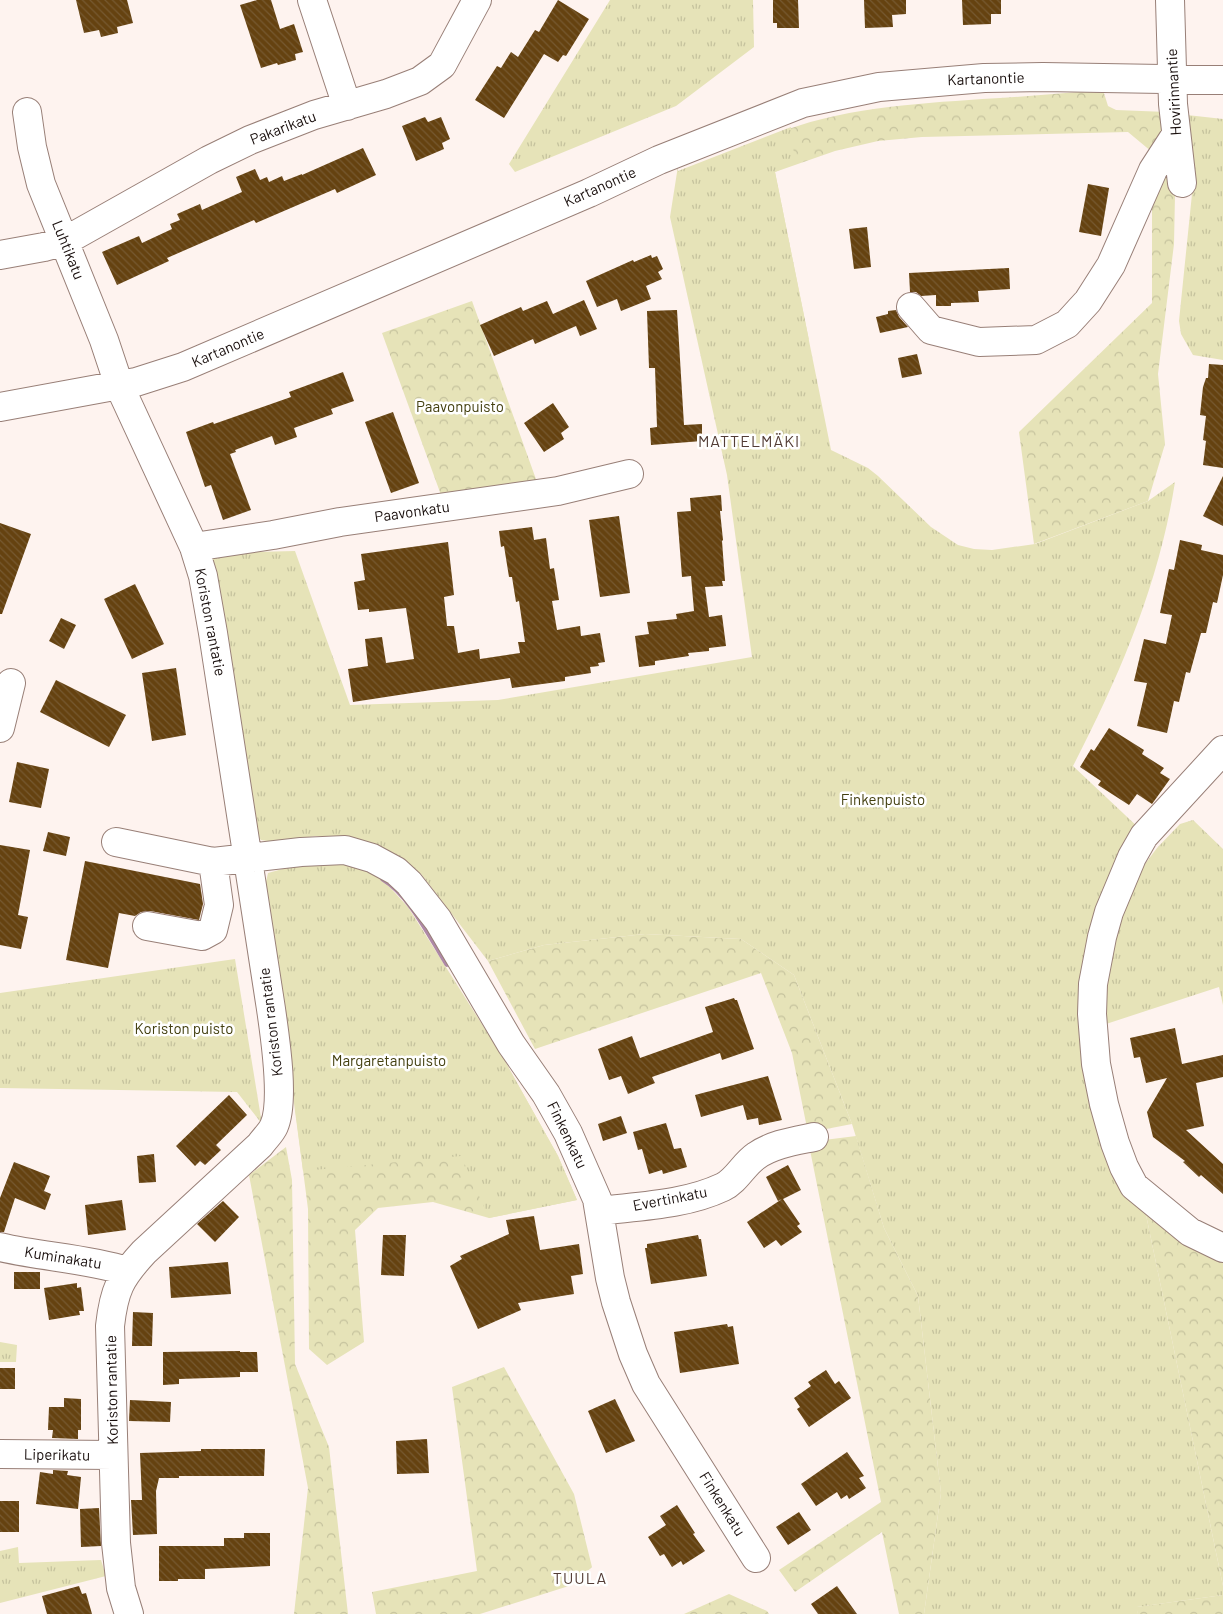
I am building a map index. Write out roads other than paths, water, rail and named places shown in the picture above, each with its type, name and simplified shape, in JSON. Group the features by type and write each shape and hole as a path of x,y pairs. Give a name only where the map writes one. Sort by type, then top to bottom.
{"street":[{"path":"312,0 347,106"},
{"name":"Pakarikatu","path":"0,255 65,242 209,160 275,129 386,94 420,81 442,65 477,0"},
{"name":"Hovirinnantie","path":"1170,0 1175,136 1182,184"},
{"name":"Kartanontie","path":"0,407 136,382 183,367 590,193 659,160 803,103 879,88 984,78 1223,80"},
{"name":"Luhtikatu","path":"27,112 32,147 41,184 104,340 119,385"},
{"path":"911,307 930,330 979,342 1036,340 1067,324 1088,301 1111,265 1153,170 1175,136"},
{"name":"Koriston rantatie","path":"119,385 194,547 209,605 271,1009 277,1054 279,1111 274,1127 260,1144 159,1237 126,1271 115,1292 110,1326 117,1554 121,1588 129,1614"},
{"name":"Paavonkatu","path":"194,547 273,535 340,522 558,490 629,474"},
{"path":"0,728 11,683"},
{"path":"1223,750 1144,836 1132,857 1119,887 1102,937 1093,984 1092,1014 1096,1064 1104,1104 1118,1151 1134,1186 1190,1232 1223,1248"},
{"name":"Finkenkatu","path":"116,842 213,862 301,852 345,850 372,858 396,871 409,883 438,920 511,1044 546,1094 568,1133 597,1198 610,1278 616,1302 633,1354 646,1384 756,1558"},
{"path":"147,926 202,936 214,930 219,905 213,862"},
{"name":"Evertinkatu","path":"599,1211 672,1202 709,1193 725,1186 755,1156 768,1149 814,1137"},
{"name":"Kuminakatu","path":"0,1247 105,1264 126,1271"},
{"name":"Liperikatu","path":"0,1454 114,1455"}],"waterway":[{"path":"383,879 393,886 411,906 447,964"}],"district":[{"name":"MATTELMÄKI","path":"749,441"},
{"name":"TUULA","path":"580,1578"}],"park label":[{"name":"Paavonpuisto","path":"460,407"},
{"name":"Finkenpuisto","path":"883,800"},
{"name":"Koriston puisto","path":"184,1029"},
{"name":"Margaretanpuisto","path":"389,1061"}]}
